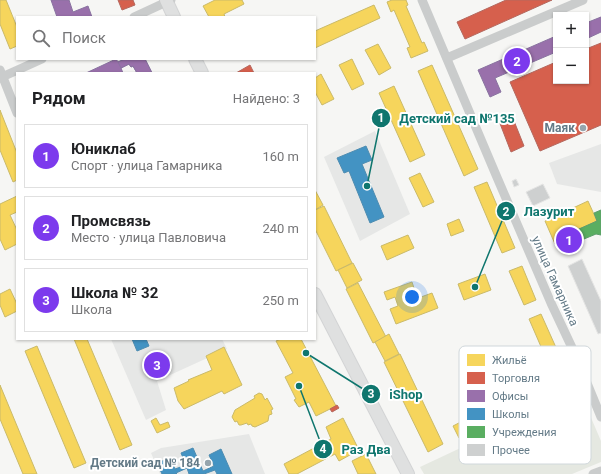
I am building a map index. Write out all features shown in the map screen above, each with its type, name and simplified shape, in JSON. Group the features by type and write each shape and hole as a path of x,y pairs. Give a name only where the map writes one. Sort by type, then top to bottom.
{"main road":[{"path":"168,1 174,16"},
{"path":"196,60 202,72"},
{"path":"316,296 408,474"}],"street":[{"name":"улица Гамарника","path":"422,0 548,297 571,346"},
{"path":"447,58 583,0"},
{"path":"136,16 168,1"},
{"path":"16,111 1,75 39,60"},
{"name":"улица Гамарника","path":"591,393 601,417"},
{"path":"593,474 601,471"}],"shaded area":[{"path":"375,131 410,214 360,241 324,157"},
{"path":"601,144 601,192 557,184 549,163"},
{"path":"111,340 222,340 227,349 157,381 166,410 146,420"},
{"path":"591,418 601,441 601,462 572,474 424,474 420,467 459,449 459,464 591,464"},
{"name":"Детский сад № 184","path":"249,434 265,474 160,474 151,453 161,448"}],"building: Жильё":[{"path":"0,0 6,0 16,25 16,46 10,49 0,24"},
{"path":"215,0 242,0 244,4 224,14 225,16 208,16 203,6"},
{"path":"392,0 406,0 408,5 406,6 422,43 424,42 428,51 411,58 407,48 410,47 394,10 391,12 387,2"},
{"path":"374,5 380,18 316,48 316,31"},
{"path":"378,44 391,68 379,75 365,50"},
{"path":"352,59 364,84 352,90 339,65"},
{"path":"432,65 478,169 464,176 418,71"},
{"path":"321,74 334,99 322,105 316,94 316,77"},
{"path":"394,86 425,155 410,162 379,93"},
{"path":"0,110 16,150 16,180 13,182 0,150"},
{"path":"420,173 434,202 423,207 409,178"},
{"path":"487,182 515,248 502,253 474,187"},
{"path":"316,192 323,205 316,209"},
{"path":"16,196 16,212 10,215 16,228 16,244 5,250 0,239 0,204"},
{"path":"588,201 597,221 573,232 577,242 561,249 558,243 555,244 545,221"},
{"path":"324,206 352,263 336,271 316,231 316,210"},
{"path":"459,219 464,231 451,236 447,224"},
{"path":"408,235 414,248 387,260 381,246"},
{"path":"353,263 362,280 347,288 338,270"},
{"path":"522,266 536,300 524,305 509,271"},
{"path":"485,274 491,290 464,300 458,284"},
{"path":"412,282 414,288 407,291 410,301 432,293 438,308 396,324 390,309 398,306 395,297 387,300 384,292"},
{"path":"358,283 386,337 373,343 346,289"},
{"path":"10,289 16,302 16,312 5,317 0,305 0,294"},
{"path":"541,314 555,346 541,346 529,319"},
{"path":"389,334 399,354 385,361 375,342"},
{"path":"74,340 87,340 132,445 120,450"},
{"path":"302,340 336,406 316,416 309,402 299,407 294,400 296,399 285,377 293,373 276,341"},
{"path":"37,346 86,463 74,468 25,351"},
{"path":"224,347 242,385 224,394 222,391 184,409 178,401 174,388 189,381 188,380 212,370 206,356"},
{"path":"400,354 443,444 428,452 384,362"},
{"path":"0,385 37,474 23,474 0,419"},
{"path":"259,393 262,394 265,400 267,398 273,409 271,410 272,414 269,415 268,421 255,427 251,424 248,425 247,423 239,425 232,417 235,410 255,398 254,396"},
{"path":"156,418 160,425 168,422 170,427 157,433 151,421"},
{"path":"343,418 359,450 339,461 335,454 297,474 289,474 284,464 331,439 326,427"},
{"path":"459,423 459,438 453,426"},
{"path":"366,454 376,474 358,474 352,461"}],"building: Торговля":[{"path":"118,0 133,0 135,5 122,10"},
{"path":"506,0 552,0 465,39 457,22"},
{"path":"601,43 601,125 540,151 510,82 553,63 553,84 589,84 589,48"},
{"path":"250,65 254,72 238,72"},
{"path":"512,116 524,146 511,152 499,121"},
{"path":"337,405 339,408 332,412 330,409"}],"building: Офисы":[{"path":"51,0 69,0 73,12 88,6 92,16 57,16"},
{"path":"601,17 601,32 589,38 589,22"},
{"path":"553,37 553,53 495,78 501,92 490,97 478,70"},
{"path":"114,60 117,60 118,62 123,60 146,60 152,72 136,72 133,66 131,67 129,64 121,68 123,72 88,72"},
{"path":"123,60 146,60 152,72 136,72 133,66 131,67 129,64 121,68 118,62"}],"building: Школы":[{"path":"366,146 372,160 362,164 384,217 370,223 349,171 344,173 337,158"},
{"path":"132,340 146,340 149,346 137,351"},
{"path":"193,448 203,471 214,466 209,455 221,449 232,474 217,474 215,470 204,474 189,474 187,468 176,473 177,474 162,474 157,463 170,458 175,469 186,465 181,453"}],"building: Учреждения":[{"path":"601,210 601,235 596,234 584,239 579,229 597,221 594,213"}],"building: Прочее":[{"path":"516,179 519,185 514,187 512,181"},
{"path":"543,184 550,198 533,206 526,192"},
{"path":"582,259 601,301 601,333 598,334 568,266"}],"place":[{"name":"Промсвязь","path":"517,61"},
{"name":"Маяк","path":"583,128"},
{"name":"Детский сад №135","path":"367,186"},
{"name":"Юниклаб","path":"569,240"},
{"name":"Лазурит","path":"475,287"},
{"name":"iShop","path":"306,353"},
{"name":"Школа № 32","path":"157,365"},
{"name":"Раз Два","path":"299,386"},
{"name":"Детский сад № 184","path":"208,463"}]}
